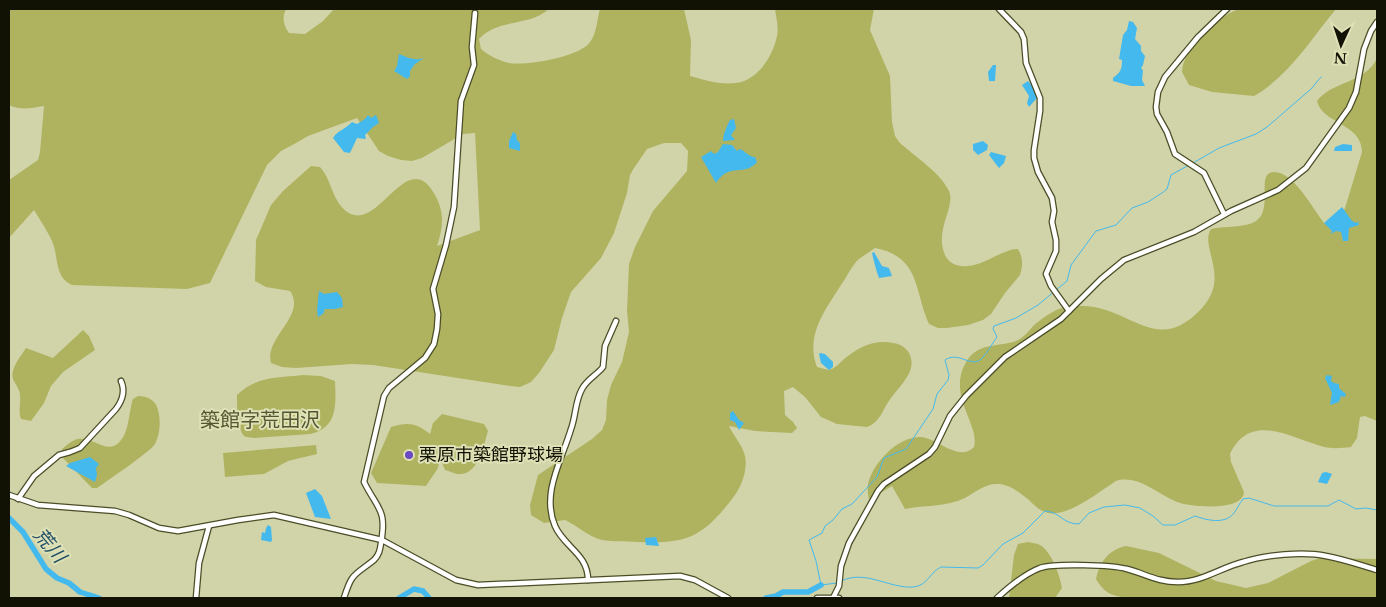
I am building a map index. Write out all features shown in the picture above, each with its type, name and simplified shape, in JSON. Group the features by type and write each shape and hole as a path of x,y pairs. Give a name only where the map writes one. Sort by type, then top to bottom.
{"street":[{"path":"999,9 1021,32 1024,39 1026,64 1040,98 1034,150 1038,172 1052,198 1052,222 1056,240 1056,251 1046,274 1051,286 1069,311"},
{"path":"1224,214 1204,172 1175,154 1167,132 1157,114 1156,107 1158,92 1165,77 1186,50 1227,9"},
{"path":"344,598 348,585 355,573 374,560 380,553 384,524 383,514 364,482 384,396 389,388 425,358 434,344 438,329 438,314 433,289 446,245 454,207 461,101 474,65 472,47 475,13"},
{"path":"817,598 836,598 841,566 849,543 878,491 884,484 929,454 935,447 950,416 966,396 1005,357 1061,319 1101,279 1124,260 1194,232 1224,214 1278,190 1306,168 1349,108 1356,92 1364,48 1377,22"},
{"path":"588,580 586,565 558,533 554,525 551,508 552,489 561,454 571,430 579,395 588,381 603,366 604,346 616,321"},
{"path":"18,499 34,476 59,455 80,448 116,409 124,393 121,381"},
{"path":"9,495 38,505 114,511 169,530 178,531 274,515 382,540 456,580 469,584 680,576 695,580 728,598"},
{"path":"196,598 199,563 209,526"},
{"path":"997,598 1031,572 1043,567 1116,566 1161,581 1178,582 1194,581 1242,562 1296,554 1324,555 1377,570"}],"green space":[{"path":"9,9 286,9 284,21 289,33 305,34 323,21 334,9 549,9 541,15 495,28 479,39 481,49 487,53 501,61 517,64 539,62 564,56 584,47 590,42 594,34 600,9 684,9 691,40 690,76 712,82 736,83 744,81 758,72 768,59 778,33 775,9 874,9 870,30 890,76 892,122 895,136 899,142 940,177 949,191 950,204 942,237 945,255 954,264 968,266 981,263 1007,251 1018,249 1022,258 1021,272 991,314 983,320 968,325 938,328 929,324 914,277 908,267 901,259 890,252 875,248 859,259 852,268 823,314 813,345 817,367 828,370 835,367 855,351 873,343 899,344 908,351 911,360 910,371 876,422 867,427 837,424 821,417 805,397 793,387 784,391 785,415 797,428 792,433 755,431 729,426 744,452 746,462 745,473 741,485 732,499 702,530 681,540 668,542 602,540 565,520 544,523 531,515 530,505 538,475 592,439 602,430 606,420 607,400 611,385 622,362 629,332 627,311 629,264 635,247 653,211 687,171 688,151 681,143 664,143 647,149 634,168 630,175 627,193 614,233 601,258 571,292 554,350 531,382 520,387 510,386 373,365 282,367 271,363 271,353 273,344 290,318 294,300 290,291 266,287 255,281 256,240 271,205 283,191 311,166 320,167 328,179 336,199 351,214 362,215 373,210 404,183 415,179 425,182 435,195 442,214 441,233 437,246 480,230 475,133 463,134 422,158 412,161 401,160 379,151 357,118 308,136 281,151 267,165 210,283 187,289 72,285 62,277 52,241 34,210 9,238 9,180 38,160 44,106 22,108 9,105"},
{"path":"1238,9 1336,9 1289,68 1267,88 1254,96 1212,92 1189,85 1182,72 1188,53 1211,27"},
{"path":"1377,58 1377,421 1365,416 1360,417 1357,438 1351,447 1324,447 1273,431 1261,430 1249,433 1239,441 1230,454 1231,462 1244,492 1235,503 1226,505 1204,506 1184,504 1170,499 1140,482 1132,480 1116,481 1074,508 1056,513 1042,511 1015,490 999,484 985,486 958,501 905,509 892,486 869,500 868,484 875,468 887,453 903,441 911,438 927,438 954,451 961,452 968,451 974,447 975,439 962,400 960,378 969,358 980,349 1016,341 1047,316 1058,309 1069,306 1098,308 1156,329 1171,329 1186,322 1202,308 1210,296 1214,285 1213,263 1208,236 1211,229 1246,225 1256,221 1264,208 1265,184 1269,174 1274,172 1281,174 1296,184 1324,223 1326,224 1342,215 1362,152 1360,142 1349,129 1326,115 1320,109 1317,101 1331,89 1365,72"},
{"path":"83,330 89,336 95,350 63,372 51,386 44,403 31,421 21,419 20,393 14,381 13,373 26,348 53,358"},
{"path":"303,375 321,376 335,381 335,406 330,421 326,426 310,434 246,437 241,430 238,418 237,395 252,384 260,381"},
{"path":"138,396 151,399 157,407 160,427 155,444 110,479 97,488 92,488 63,458 62,449 78,439 90,440 111,447 116,445 124,436 133,399"},
{"path":"442,414 484,424 488,431 480,457 472,469 461,474 445,470 440,458 438,468 426,486 377,483 371,473 391,427 412,424 430,434 433,423"},
{"path":"316,445 317,454 288,461 264,474 225,477 223,453"},
{"path":"1028,542 1038,544 1044,548 1054,564 1062,588 1055,598 1009,598 1014,555 1018,544"},
{"path":"1126,546 1159,553 1216,581 1246,588 1268,583 1320,558 1376,559 1377,598 1129,598 1118,596 1106,591 1096,579 1100,567 1106,558 1114,550"}],"water":[{"path":"1129,21 1133,22 1137,28 1135,39 1141,46 1141,51 1145,56 1141,68 1143,70 1142,80 1145,86 1131,86 1113,81 1113,78 1121,68 1122,60 1119,59 1123,35 1127,30"},
{"path":"399,54 414,59 424,58 415,64 407,79 394,71"},
{"path":"993,65 996,65 995,81 989,81 988,72"},
{"path":"1028,81 1035,88 1037,98 1029,107 1027,103 1029,96 1022,85"},
{"path":"368,115 371,118 376,115 379,123 365,135 366,139 357,138 350,153 344,152 333,138 352,122 357,124"},
{"path":"734,119 736,128 731,135 735,140 723,141 724,133 730,120"},
{"path":"513,132 520,143 520,151 509,148 509,141"},
{"path":"983,141 988,145 987,150 978,155 973,150 973,144"},
{"path":"723,144 732,145 737,151 742,150 755,157 757,162 747,169 726,173 716,183 701,157 711,151 714,154 718,152"},
{"path":"1343,144 1352,145 1352,151 1334,151 1335,147"},
{"path":"991,152 1006,156 1004,163 999,168 989,155"},
{"path":"1342,207 1352,221 1357,223 1358,221 1359,225 1349,228 1348,241 1343,241 1341,232 1336,231 1331,234 1332,231 1324,223"},
{"path":"874,252 882,266 889,268 892,276 879,278 872,253"},
{"path":"319,291 324,294 337,292 342,298 343,307 325,309 323,314 318,317"},
{"path":"820,353 825,354 833,362 833,367 829,370 821,363"},
{"path":"1327,375 1332,376 1331,381 1339,384 1339,388 1346,394 1345,397 1341,396 1339,402 1330,405 1332,393 1325,378"},
{"path":"733,411 739,420 744,423 739,430 735,422 730,420 730,413"},
{"path":"90,457 99,464 96,468 95,482 66,466 70,463"},
{"path":"1322,473 1332,474 1327,484 1318,482"},
{"path":"315,489 322,496 331,519 315,517 306,493"},
{"path":"268,525 271,527 271,542 261,540 262,532 265,533"},
{"path":"656,537 659,546 646,545 645,538"}],"waterway":[{"path":"1193,163 1219,148 1256,134 1267,127 1311,89 1321,77"},
{"path":"837,583 821,585 809,540 822,533 825,526 842,509 852,504 877,477 884,458 906,449 933,409 937,394 948,380 949,375 945,360 955,357 972,362 980,360 997,337 993,329 994,326 1016,318 1038,305 1067,281 1071,265 1096,231 1116,225 1132,208 1148,202 1162,193 1167,189 1171,175 1189,165"},
{"path":"841,581 859,577 905,587 914,587 923,584 941,567 978,568 1003,544 1023,533 1045,511 1055,513 1069,522 1079,524 1089,513 1104,507 1125,505 1140,508 1163,525 1175,525 1195,516 1210,520 1226,519 1234,513 1243,499 1249,498 1274,506 1328,506 1339,500 1356,509 1377,510"},
{"name":"荒川","path":"9,518 23,532 46,569 80,592 99,598"},
{"name":"荒川","path":"766,598 783,592 808,592 821,585"},
{"name":"荒川","path":"399,598 414,589 423,591 429,598"}],"place":[{"name":"栗原市築館野球場","path":"409,455"}],"district":[{"name":"築館字荒田沢","path":"260,420"}]}
